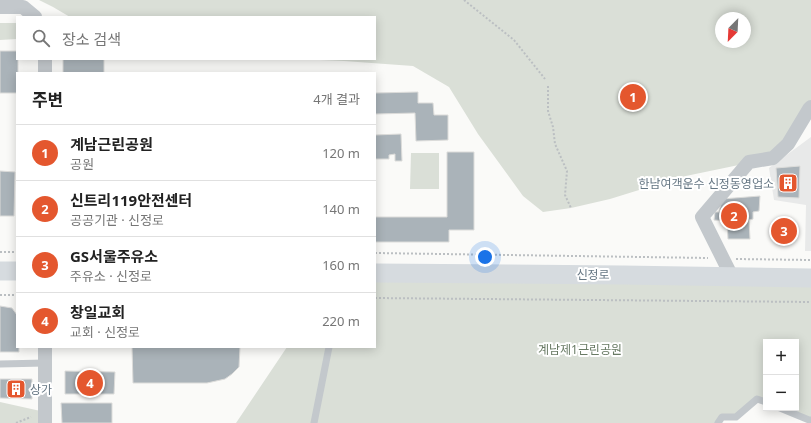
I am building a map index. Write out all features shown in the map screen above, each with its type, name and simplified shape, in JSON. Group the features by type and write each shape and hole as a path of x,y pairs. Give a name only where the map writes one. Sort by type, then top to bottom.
{"main road":[{"path":"0,271 16,271"},
{"name":"신정로","path":"376,273 615,274 811,278"}],"street":[{"path":"0,7 24,7 34,16"},
{"path":"45,60 45,72"},
{"path":"732,277 702,217 749,162 773,158 788,144 811,107"},
{"path":"45,348 45,418"}],"lane":[{"path":"314,423 329,348"},
{"path":"0,364 45,363"},
{"path":"718,423 722,417 736,417 757,399 763,401"},
{"path":"787,411 811,420"}],"path":[{"path":"464,0 514,40 545,78"},
{"path":"548,86 548,110 553,127 555,144 567,171 565,195 571,208"},
{"path":"0,252 16,252"},
{"path":"376,253 811,260"},
{"path":"0,294 16,295"},
{"path":"376,298 811,302"},
{"path":"16,423 45,418"}],"shaded area":[{"name":"한남여객운수 신정동영업소","path":"811,137 811,251 805,251 806,205 774,200 769,168"}],"green space":[{"path":"39,0 811,0 811,107 773,158 681,177 610,199 571,208 543,212 523,196 478,134 449,87 413,66 320,60 376,60 376,16 68,16"},
{"path":"0,23 16,23 16,39 0,40"},
{"path":"411,153 439,153 439,189 410,189"},
{"name":"계남제1근린공원","path":"376,273 811,278 811,420 788,411 799,411 799,339 763,339 763,401 757,399 736,417 722,417 718,423 236,423 286,348 376,348"},
{"path":"0,402 45,412 45,423 0,423"}],"building":[{"path":"0,51 16,51 18,72 16,72 16,93 0,93"},
{"path":"63,60 104,60 104,72 63,72"},
{"path":"418,92 418,103 433,103 434,115 448,115 448,140 416,141 415,113 376,114 376,93"},
{"path":"401,134 402,161 395,161 395,154 389,155 389,159 376,159 376,135"},
{"path":"447,152 474,152 474,230 449,230 449,242 376,242 376,217 447,217"},
{"name":"한남여객운수 신정동영업소","path":"800,166 799,198 778,197 776,168"},
{"path":"0,171 15,172 14,216 0,216"},
{"path":"760,196 759,211 753,212 753,219 749,220 750,239 728,239 727,221 714,220 715,212 719,212 722,199"},
{"path":"0,306 12,308 16,314 16,348 19,348 19,352 0,352"},
{"path":"132,348 240,348 239,367 225,379 207,383 133,383"},
{"path":"65,371 115,372 114,394 65,394"},
{"name":"상가","path":"0,379 32,379 32,399 0,398"},
{"path":"61,403 112,403 112,423 62,423"}],"place":[{"name":"계남근린공원","path":"633,97"},
{"name":"한남여객운수 신정동영업소","path":"788,183"},
{"name":"신트리119안전센터","path":"734,216"},
{"name":"GS서울주유소","path":"784,231"},
{"name":"창일교회","path":"90,383"},
{"name":"상가","path":"16,389"}]}
